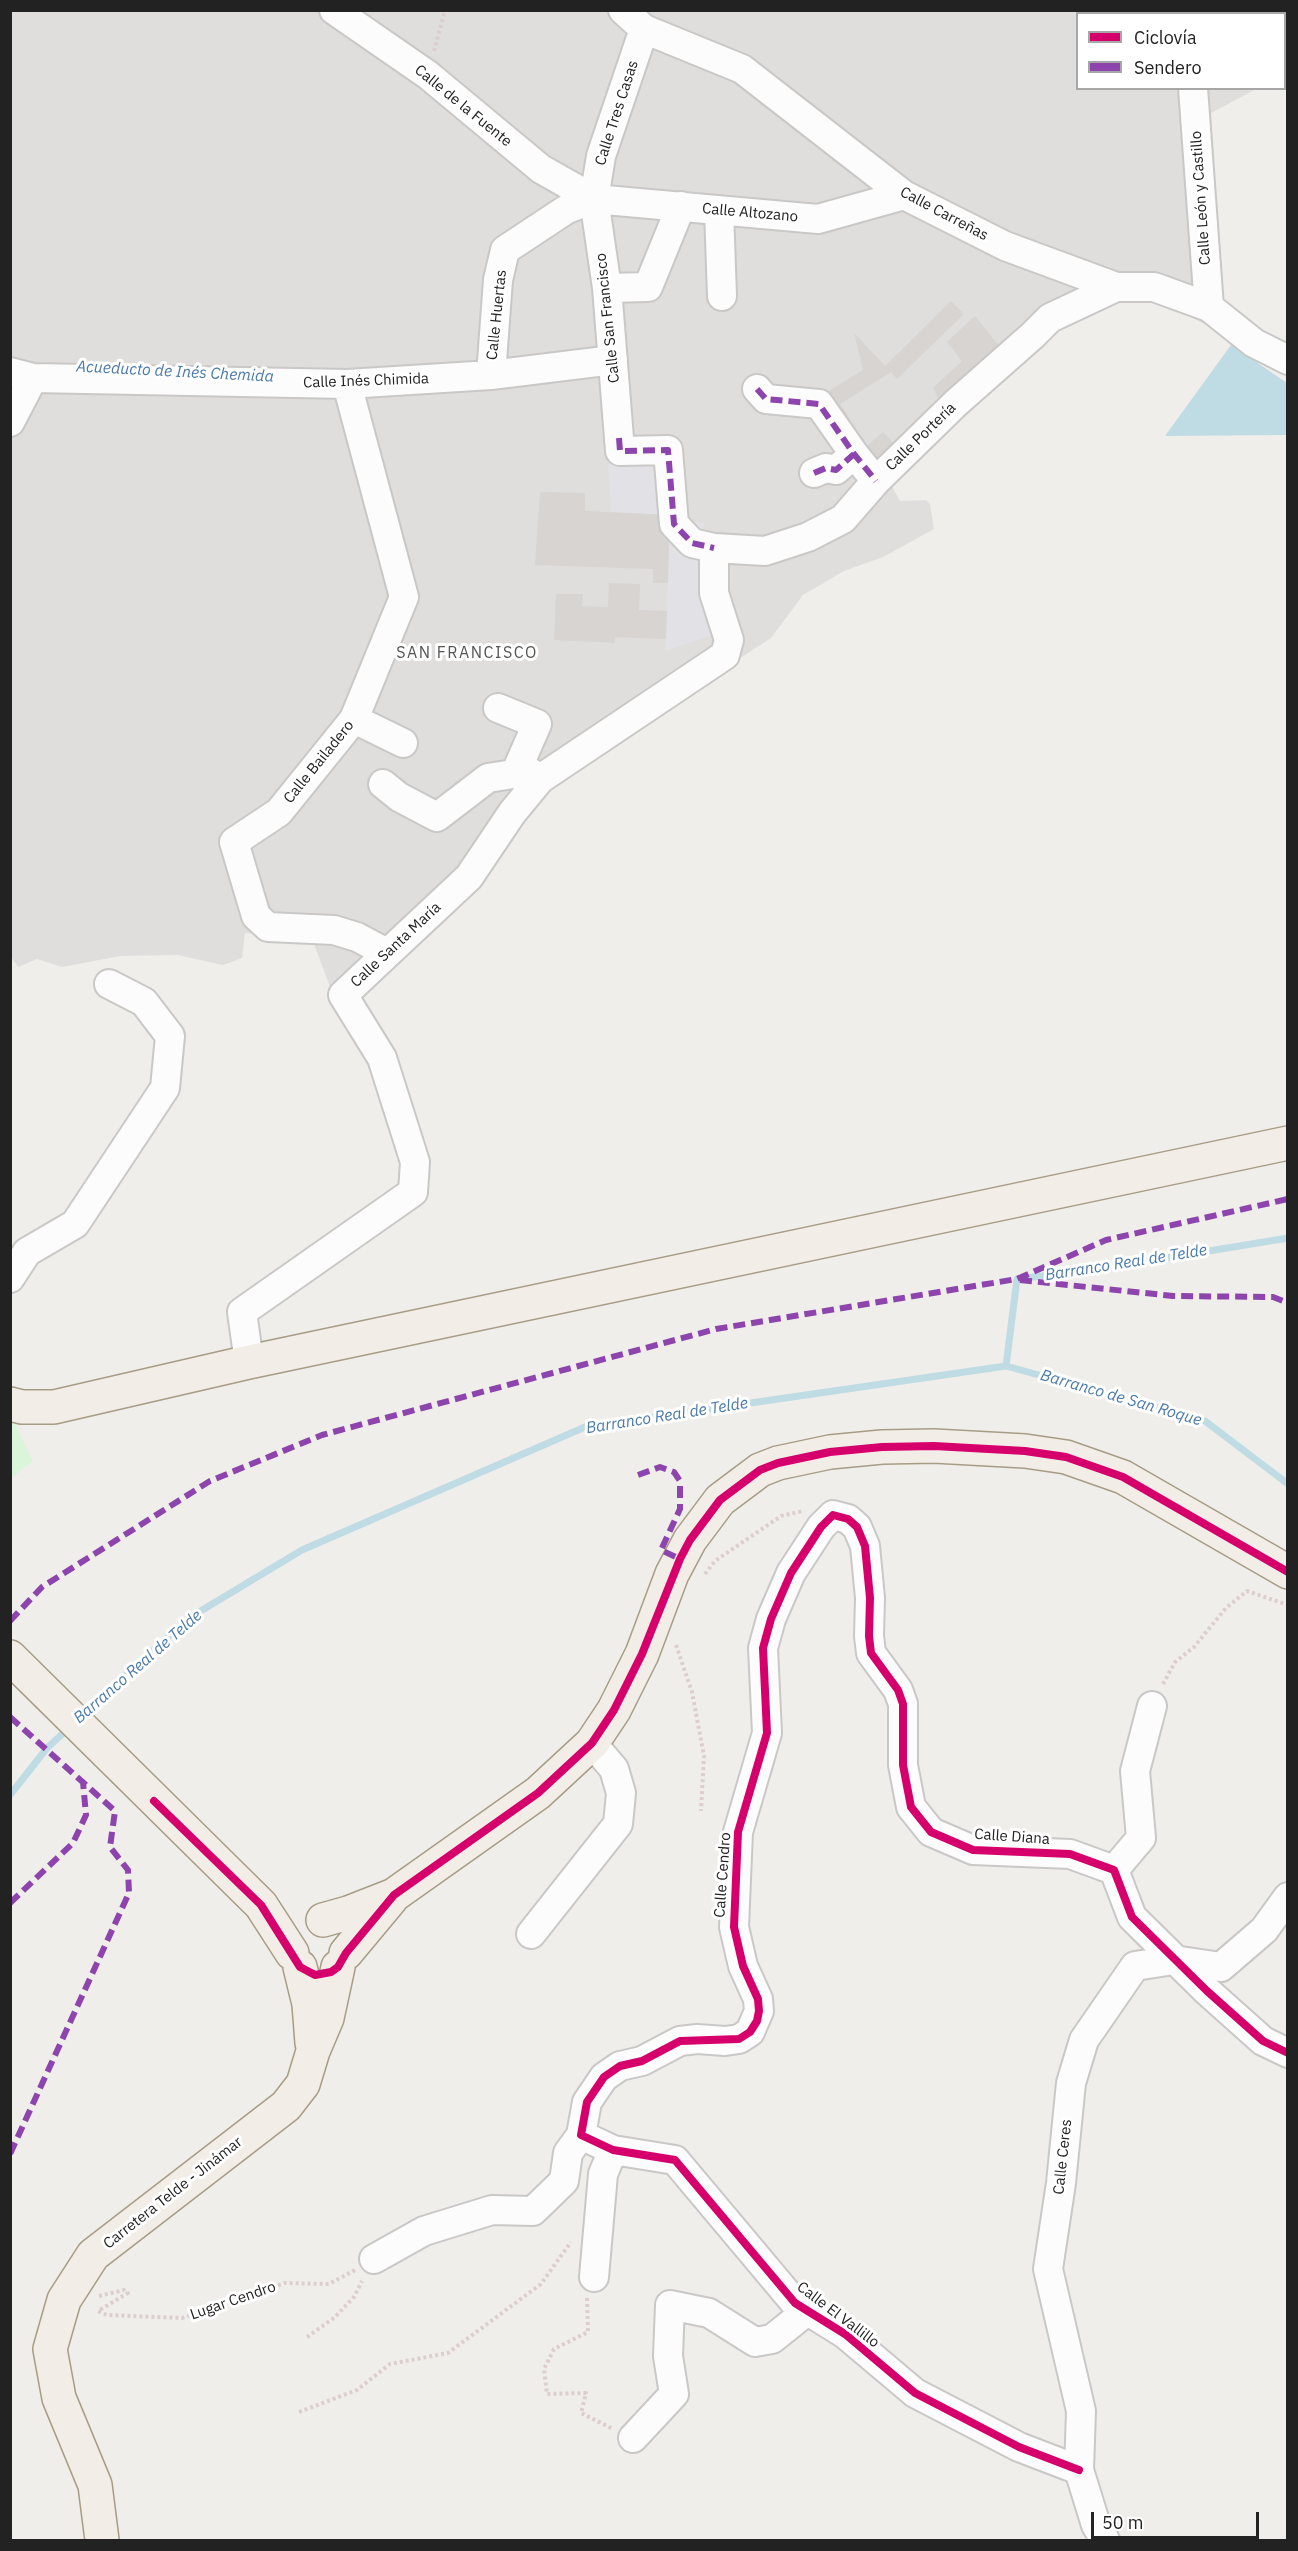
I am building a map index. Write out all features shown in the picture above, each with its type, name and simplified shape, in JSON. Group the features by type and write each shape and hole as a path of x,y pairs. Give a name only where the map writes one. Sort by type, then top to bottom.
{"main road":[{"path":"10,1404 22,1407 54,1407 249,1362 1287,1143"},
{"path":"394,1895 331,1972 315,1975 296,1960 293,1936 298,1929 318,1920 348,1913 394,1895 538,1793 592,1743 614,1710 642,1654 672,1574 690,1540 720,1500 760,1470 778,1463 830,1452 882,1447 934,1446 1025,1451 1066,1456 1123,1477 1287,1572"},
{"name":"Carretera Telde - Jinámar","path":"10,1658 261,1905 296,1960 309,2004 313,2050"},
{"name":"Carretera Telde - Jinámar","path":"261,1905 289,1916 318,1920"},
{"path":"318,1920 339,1928 344,1936 342,1960"},
{"name":"Carretera Telde - Jinámar","path":"102,2541 95,2485 59,2398 50,2349 64,2300 93,2255 286,2106 303,2084 313,2050 327,2018 342,1960"}],"street":[{"name":"Calle de la Fuente","path":"334,10 428,75 541,169 594,198"},
{"name":"Calle Carreñas","path":"623,10 644,29 742,69 904,195 1005,246 1116,287 1154,287 1209,307 1254,343 1287,360"},
{"name":"Calle Tres Casas","path":"594,198 601,156 644,29"},
{"name":"Calle León y Castillo","path":"1193,90 1209,307"},
{"name":"Calle Altozano","path":"594,198 818,219 904,195"},
{"name":"Calle San Francisco","path":"594,198 607,288 619,438"},
{"name":"Calle Huertas","path":"491,375 498,280 505,250 567,209 594,198"},
{"path":"607,288 648,287 681,206"},
{"path":"719,210 722,296"},
{"name":"Calle Portería","path":"619,438 620,451 668,450 674,524 692,543 714,548 765,551 808,537 843,519 876,481 956,402 1050,318 1116,287"},
{"name":"Calle Inés Chimida","path":"22,375 347,384 491,375 613,360"},
{"path":"10,422 22,375"},
{"name":"Calle Bailadero","path":"347,384 404,597 354,719 279,812 234,842 256,916 268,927 334,930 357,937 387,953"},
{"path":"757,389 766,399 819,404 876,481"},
{"path":"814,473 825,468 836,470 854,454"},
{"name":"Calle Santa María","path":"249,1362 242,1312 413,1192 415,1162 382,1058 343,995 469,877 512,813 540,779 725,655 729,640 714,593 714,548"},
{"path":"498,708 537,724 519,765 540,779"},
{"path":"354,719 403,742"},
{"path":"383,784 399,796 437,817 488,778 513,774 540,779"},
{"path":"10,1278 27,1252 75,1224 165,1088 171,1036 144,1002 109,984"},
{"name":"Calle Diana","path":"833,1515 848,1519 857,1527 865,1546 870,1598 871,1653 898,1690 903,1704 905,1775 911,1807 924,1824 931,1832 973,1850 1070,1854 1114,1870"},
{"name":"Calle Cendro","path":"581,2135 587,2102 604,2077 620,2066 642,2061 680,2041 740,2039 750,2032 757,2021 758,2000 742,1966 734,1927 738,1832 767,1733 762,1648 771,1619 791,1573 821,1527 833,1515"},
{"path":"1152,1706 1135,1771 1141,1838 1114,1870 1132,1917 1174,1960 1263,2041 1287,2053"},
{"path":"531,1934 618,1824 621,1793 614,1769 592,1743"},
{"name":"Calle Ceres","path":"1105,2541 1096,2525 1079,2470 1081,2411 1048,2269 1061,2183 1071,2083 1084,2040 1135,1966 1174,1960 1221,1967 1264,1930 1287,1897"},
{"path":"374,2259 424,2231 492,2210 533,2211 564,2181 568,2153 581,2135"},
{"name":"Calle El Vallillo","path":"581,2135 613,2150 675,2160 795,2303 845,2334 915,2393 1019,2447 1079,2470"},
{"path":"594,2277 603,2174 613,2150"},
{"path":"633,2438 674,2394 668,2356 670,2305 709,2313 754,2342 772,2339 807,2311"}],"path":[{"path":"428,75 445,10"},
{"path":"703,1577 716,1561 781,1516 821,1507 833,1515"},
{"path":"1152,1706 1175,1662 1194,1647 1226,1608 1247,1591 1287,1605"},
{"path":"673,1636 692,1692 704,1756 701,1811"},
{"path":"299,2412 357,2390 390,2364 448,2353 542,2284 562,2253 600,2207"},
{"path":"307,2337 334,2318 354,2297 374,2259"},
{"path":"594,2277 586,2301 588,2332 554,2349 544,2368 547,2394 586,2393 581,2414 633,2438"}],"shaded area":[{"path":"1287,10 1288,71 1286,72 1286,12 1076,12 1076,90 1254,90 1211,113 1220,304 1206,325 1149,295 1118,297 1056,325 889,481 900,501 926,500 930,504 934,529 883,557 844,571 803,595 771,638 575,765 537,794 339,1011 311,936 245,933 242,958 223,965 178,955 120,956 62,967 37,959 18,967 11,957 10,11"},
{"path":"607,444 677,446 677,519 704,523 702,545 722,632 665,651 670,515 611,512"}],"green space":[{"path":"11,1416 33,1461 11,1478"}],"water":[{"path":"1231,345 1287,383 1287,435 1165,436"}],"building":[{"path":"951,301 964,314 897,379 891,372 840,404 850,419 841,425 822,395 863,370 854,333 885,366"},
{"path":"975,316 1003,351 942,406 933,388 962,361 947,342"},
{"path":"883,432 896,446 871,469 859,453"},
{"path":"540,492 585,493 585,511 670,515 668,583 653,583 653,569 535,565"},
{"path":"609,583 640,584 639,610 667,611 666,639 615,637 615,643 554,640 556,594 583,594 582,606 608,607"}],"waterway":[{"name":"Barranco Real de Telde","path":"1006,1366 1017,1279 1099,1269 1288,1238"},
{"name":"Barranco Real de Telde","path":"82,1715 189,1618 302,1550 585,1427 1006,1366 1205,1421 1288,1484"},
{"name":"Barranco Real de Telde","path":"10,1795 47,1748 70,1727"}],"marked path":[{"path":"757,389 766,399 819,404 876,481"},
{"path":"619,438 620,451 668,450 674,524 692,543 714,548"},
{"path":"814,473 826,468 836,470 854,454"},
{"path":"10,1621 42,1587 210,1481 322,1435 716,1329 1017,1279 1106,1240 1288,1199"},
{"path":"1020,1280 1173,1296 1273,1297 1288,1303"},
{"path":"638,1475 660,1467 674,1472 680,1481 680,1509 661,1550 680,1559"},
{"path":"10,1717 115,1811 110,1847 128,1870 129,1893 10,2154"},
{"path":"10,1903 73,1843 86,1815 83,1782"}],"cycle path":[{"path":"154,1801 261,1905 300,1967 315,1975 331,1972 338,1967 346,1953 394,1895 538,1793 592,1743 614,1710 642,1654 680,1559 690,1540 720,1500 760,1470 778,1463 830,1452 882,1447 934,1446 1025,1451 1066,1457 1123,1477 1288,1572"},
{"path":"1079,2470 1019,2447 915,2393 845,2334 795,2303 675,2160 613,2150 581,2135 587,2102 604,2077 620,2066 642,2061 680,2041 739,2039 750,2032 757,2021 758,1999 743,1966 734,1927 738,1832 767,1733 763,1648 771,1619 791,1573 821,1527 833,1515 848,1519 857,1527 865,1546 870,1598 871,1653 898,1690 903,1704 903,1765 911,1807 931,1832 973,1850 1070,1854 1114,1870 1132,1917 1207,1991 1263,2041 1288,2053"}],"district":[{"name":"SAN FRANCISCO","path":"467,653"}],"water label":[{"name":"Acueducto de Inés Chemida","path":"175,372"},
{"name":"Barranco de San Roque","path":"1121,1398"}]}
